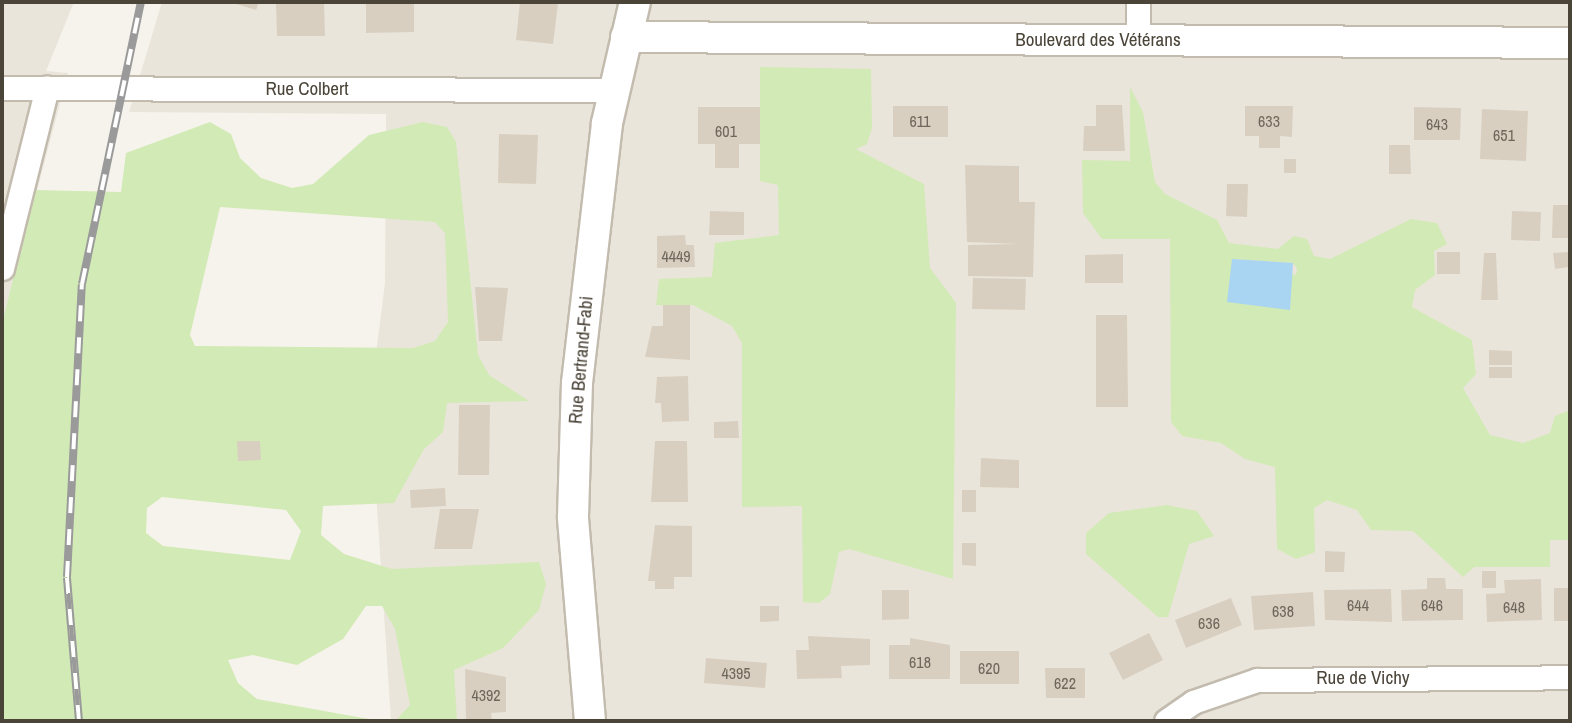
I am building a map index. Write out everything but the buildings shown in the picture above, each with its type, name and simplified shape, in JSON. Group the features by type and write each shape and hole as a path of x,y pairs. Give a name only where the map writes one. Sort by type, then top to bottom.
{"street":[{"name":"Rue Bertrand-Fabi","path":"590,721 572,464 612,90 635,2"},
{"path":"1138,2 1138,40"},
{"name":"Boulevard des Vétérans","path":"626,37 1570,43"},
{"name":"Rue Colbert","path":"2,88 612,90"},
{"path":"2,268 47,88"},
{"name":"Rue de Vichy","path":"1166,721 1193,702 1257,680 1570,677"}],"shaded area":[{"path":"2,2 74,2 46,71 68,73 2,323"},
{"path":"162,2 1570,2 1570,721 391,721 370,400 385,283 386,114 129,112"}],"green space":[{"path":"760,67 871,69 872,128 867,144 856,149 924,184 930,268 956,303 953,579 849,549 839,552 830,594 819,603 803,602 802,506 742,507 742,343 732,326 693,305 656,305 659,279 712,277 715,243 779,235 778,185 760,181"},
{"path":"1130,87 1143,112 1155,182 1165,194 1217,220 1229,243 1278,249 1294,236 1307,239 1314,256 1330,259 1411,219 1437,223 1447,244 1434,251 1435,275 1415,290 1412,307 1472,340 1476,374 1463,388 1490,435 1523,443 1550,433 1555,416 1570,410 1570,540 1550,540 1550,567 1474,567 1463,577 1413,531 1371,530 1357,510 1327,500 1314,508 1315,552 1296,559 1277,549 1275,467 1245,459 1221,443 1182,436 1171,422 1170,239 1102,239 1083,213 1082,160 1130,161","holes":["1232,259 1293,263 1297,268 1296,275"]},
{"path":"210,122 231,134 240,158 261,178 292,188 313,184 369,135 423,122 447,127 456,142 478,355 489,375 529,401 447,403 443,432 424,449 394,503 323,506 321,535 344,554 392,569 539,562 546,584 539,610 503,648 454,670 457,721 395,721 410,705 395,629 382,606 366,606 343,639 297,665 253,655 228,660 238,683 257,699 380,721 2,721 2,324 35,190 121,192 126,153","holes":["220,207 435,222 445,233 448,322 435,341 413,348 195,346 190,335","162,497 286,510 301,531 290,560 163,546 146,533 147,508"]},
{"path":"1167,505 1197,511 1214,536 1189,544 1168,617 1158,617 1086,554 1086,533 1109,513"}],"water":[{"path":"1232,259 1293,263 1290,310 1227,302"}],"railway":[{"path":"79,721 67,577 82,284 141,2"}]}
